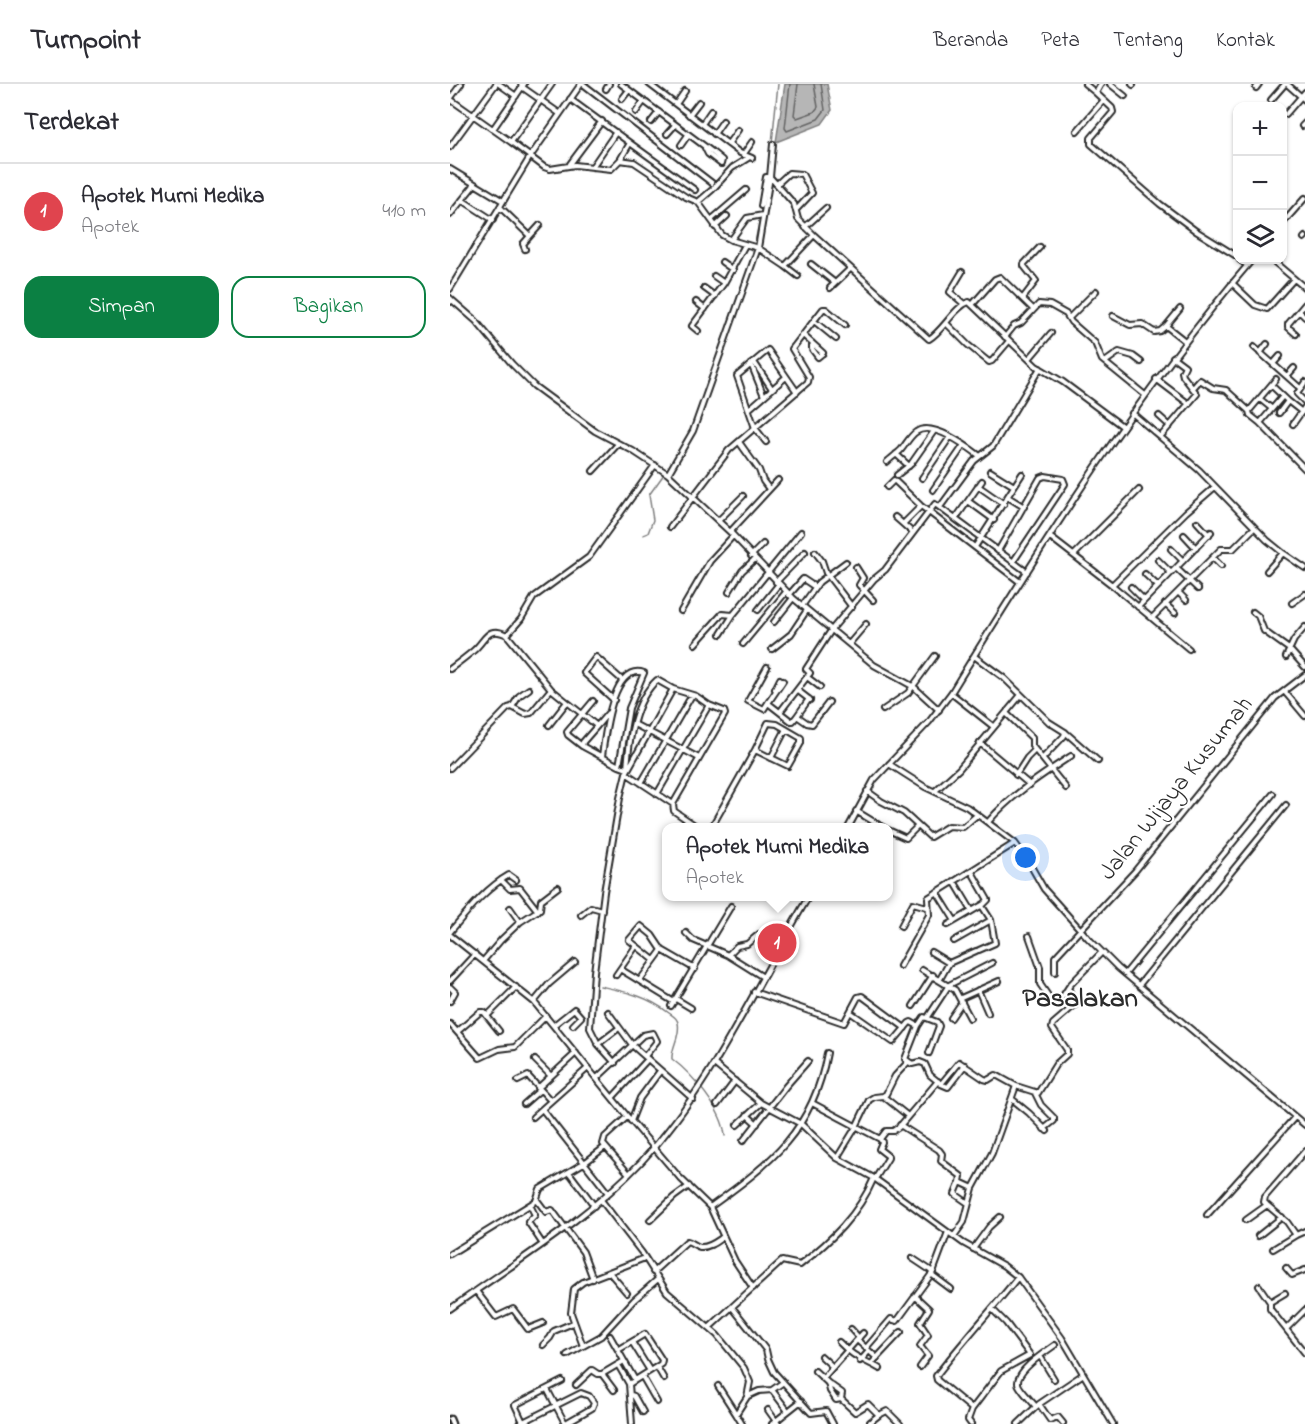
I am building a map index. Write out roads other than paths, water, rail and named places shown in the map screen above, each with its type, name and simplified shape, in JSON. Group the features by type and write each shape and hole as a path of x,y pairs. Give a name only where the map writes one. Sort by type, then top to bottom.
{"street":[{"path":"461,84 450,99 547,169 570,165 613,169 630,143"},
{"path":"450,147 497,84 516,96"},
{"path":"511,142 552,84"},
{"path":"450,289 530,157 559,113 582,84 712,183"},
{"path":"606,89 609,84"},
{"path":"621,84 722,160 722,163 713,158 705,148"},
{"path":"649,84 742,155 750,158 732,168 698,202"},
{"path":"1085,84 1112,108 1113,112 1091,138 1091,144 1160,204 1196,231 1233,254"},
{"path":"1096,93 1101,84"},
{"path":"1110,84 1125,96"},
{"path":"1271,100 1286,84 1303,98"},
{"path":"493,129 522,85 559,113"},
{"path":"622,99 629,90"},
{"path":"676,104 685,92"},
{"path":"1287,113 1303,98 1305,92"},
{"path":"570,99 695,190"},
{"path":"1077,131 1102,100"},
{"path":"636,112 644,101"},
{"path":"689,114 699,102"},
{"path":"702,124 711,111"},
{"path":"651,122 659,112"},
{"path":"570,165 602,121"},
{"path":"714,134 723,121"},
{"path":"668,134 675,125"},
{"path":"728,144 738,130"},
{"path":"592,168 616,132"},
{"path":"681,145 688,135"},
{"path":"742,155 752,142"},
{"path":"666,473 693,431 756,248 773,144"},
{"path":"620,160 634,162 686,197 698,202 715,227 730,240 756,248 798,276"},
{"path":"450,171 503,201"},
{"path":"777,184 789,173 802,174 812,193 796,210"},
{"path":"769,177 794,204 798,219 926,337 931,338 967,302 1040,368 1063,382 1122,426"},
{"path":"450,215 475,184"},
{"path":"711,220 746,190"},
{"path":"761,206 765,198"},
{"path":"1287,218 1305,198"},
{"path":"462,200 493,220"},
{"path":"500,207 530,236"},
{"path":"806,227 826,208"},
{"path":"730,240 747,218 762,215"},
{"path":"715,227 727,216"},
{"path":"525,249 523,244 540,225"},
{"path":"785,266 814,235"},
{"path":"698,331 692,326 733,270 745,245"},
{"path":"1023,298 1036,281 1024,264 1040,247"},
{"path":"722,262 733,270"},
{"path":"812,264 835,283"},
{"path":"1277,264 1305,288"},
{"path":"850,823 874,780 939,710 951,693 1122,426 1185,341 1247,266"},
{"path":"830,288 850,269"},
{"path":"962,272 950,292 964,304"},
{"path":"714,276 724,283"},
{"path":"972,305 997,277 1003,279 1033,309"},
{"path":"1232,283 1255,305 1267,309 1294,279"},
{"path":"704,288 715,296"},
{"path":"1069,318 1096,291"},
{"path":"451,300 476,321 523,377 595,431 666,473 718,521 789,595 874,665 914,687 939,710"},
{"path":"696,302 705,309"},
{"path":"946,324 990,362 1014,326 1021,323 1033,309 1043,303 1066,314 1095,343 1100,357 1145,395"},
{"path":"1296,334 1288,325 1305,304"},
{"path":"670,527 729,450 810,379 792,349 825,308 845,324"},
{"path":"1113,316 1130,324 1142,324 1154,332 1166,326 1180,309"},
{"path":"1299,311 1305,317"},
{"path":"814,321 836,339"},
{"path":"1166,326 1185,341"},
{"path":"1029,359 1051,333"},
{"path":"803,335 812,343"},
{"path":"1260,353 1267,344"},
{"path":"1254,347 1300,388"},
{"path":"766,442 755,428 736,376 769,350 797,392"},
{"path":"1106,362 1119,352 1133,356 1141,362"},
{"path":"1273,364 1280,356"},
{"path":"1161,436 1197,394 1183,376 1182,370 1185,366 1173,357"},
{"path":"753,364 772,389"},
{"path":"753,364 764,396"},
{"path":"940,507 974,461 993,446 1040,368"},
{"path":"1287,376 1294,368"},
{"path":"749,409 786,377"},
{"path":"1156,379 1189,404"},
{"path":"1249,411 1276,379"},
{"path":"1193,388 1200,380 1213,388 1226,390 1305,469"},
{"path":"1305,382 1297,394 1305,402"},
{"path":"1271,385 1302,412"},
{"path":"1260,423 1283,396"},
{"path":"1260,398 1271,408"},
{"path":"1279,413 1288,401"},
{"path":"1293,424 1305,407"},
{"path":"1132,412 1215,487 1254,528 1305,568"},
{"path":"1159,416 1170,426"},
{"path":"886,462 916,432 922,429 950,437 980,456"},
{"path":"897,475 909,466 934,431"},
{"path":"922,478 950,437"},
{"path":"739,442 770,489"},
{"path":"593,471 618,444"},
{"path":"933,490 964,445"},
{"path":"896,454 909,466"},
{"path":"507,635 521,619 530,602 555,581 590,557 655,465"},
{"path":"990,471 1014,486"},
{"path":"975,547 1022,474"},
{"path":"998,551 1042,476 1065,480 1065,484 1013,562"},
{"path":"681,611 710,561 778,480"},
{"path":"887,487 894,480 920,506 1020,582"},
{"path":"956,518 982,481"},
{"path":"978,486 1004,504"},
{"path":"1112,585 1186,512 1215,487"},
{"path":"1074,555 1139,490"},
{"path":"718,521 743,495"},
{"path":"1008,497 1024,507"},
{"path":"968,501 994,520"},
{"path":"780,712 810,673 806,669 810,661 832,629 876,577 887,568 935,504 1027,572"},
{"path":"903,524 920,506"},
{"path":"896,517 912,532"},
{"path":"1138,607 1210,533 1197,522"},
{"path":"1152,618 1222,549 1233,549 1254,528"},
{"path":"721,634 766,573 801,532"},
{"path":"1184,536 1196,548"},
{"path":"1050,537 1189,649"},
{"path":"729,592 763,544"},
{"path":"1171,549 1183,561"},
{"path":"758,610 805,552"},
{"path":"815,552 822,561 827,574 852,607"},
{"path":"1267,571 1283,553"},
{"path":"1213,558 1221,566"},
{"path":"1158,560 1171,573"},
{"path":"802,606 827,574 846,562"},
{"path":"856,567 863,578 858,584 873,600"},
{"path":"1176,568 1198,589"},
{"path":"1145,574 1158,586"},
{"path":"743,644 803,579 815,587"},
{"path":"1131,587 1144,600"},
{"path":"1178,592 1186,600"},
{"path":"774,622 789,595"},
{"path":"1292,603 1305,595"},
{"path":"1165,604 1175,613"},
{"path":"772,649 791,634 807,610"},
{"path":"1253,612 1258,616 1264,631 1289,649 1305,668"},
{"path":"695,644 722,614 734,615"},
{"path":"849,644 866,624"},
{"path":"1286,657 1305,627"},
{"path":"450,669 475,649 487,634 500,632 507,635 551,689 597,726"},
{"path":"883,710 914,687 935,656"},
{"path":"974,656 1004,678 1049,722 1065,732 1098,761"},
{"path":"614,700 584,673 596,657 622,681"},
{"path":"767,667 748,700 764,709 781,680"},
{"path":"602,756 609,712 622,681 627,675 638,671 644,673 629,708 625,769"},
{"name":"Jalan Wijaya Kusumah","path":"1054,972 1054,959 1114,896 1269,705 1305,675"},
{"path":"807,677 820,687"},
{"path":"615,1063 598,1044 590,1028 600,910 634,724 639,709 655,681 659,680 725,714 673,804 674,811 692,823"},
{"path":"450,768 512,706 519,696 529,689"},
{"path":"512,706 525,714 531,713 551,689"},
{"path":"625,769 673,689"},
{"path":"768,703 793,722 810,700 797,690"},
{"path":"1284,691 1305,716"},
{"path":"951,693 994,727"},
{"path":"641,783 692,695"},
{"path":"934,792 959,769 1020,696"},
{"path":"593,700 566,734 582,746 625,769 641,783 673,804"},
{"path":"549,725 567,702"},
{"path":"797,716 812,724 828,702"},
{"path":"657,794 708,705"},
{"path":"582,746 609,712"},
{"path":"1006,713 1032,738 1035,750 1066,788"},
{"path":"714,823 768,723 786,729 801,738 801,743 788,766 755,750"},
{"path":"634,724 699,758"},
{"path":"771,758 786,729"},
{"path":"1043,759 1065,732"},
{"path":"980,743 1030,785"},
{"path":"1016,775 1035,750"},
{"path":"988,822 1000,808 1071,756"},
{"path":"889,764 934,792 960,803 1015,843 1044,888 1102,952 1125,974 1305,1125"},
{"path":"867,791 904,813 931,837 948,826 963,827 977,815"},
{"path":"1125,974 1273,794"},
{"path":"1138,985 1286,805"},
{"path":"856,811 876,823"},
{"path":"893,832 906,838 918,826"},
{"path":"900,966 929,915 928,898 1015,843"},
{"path":"948,925 987,902 987,897 972,872"},
{"path":"516,880 509,875 501,880 469,910 450,933 534,1002 629,1119 688,1186 710,1207 741,1272 753,1288"},
{"path":"501,880 510,889 520,888 538,911"},
{"path":"954,881 972,911"},
{"path":"484,960 520,922 538,911 542,906 541,900 558,887"},
{"path":"937,892 955,921"},
{"path":"450,1310 594,1206 655,1147 700,1088 807,901"},
{"path":"901,926 913,903 927,907"},
{"path":"674,1002 709,946 730,906"},
{"path":"940,979 949,963 995,943 991,920 982,906"},
{"path":"510,908 520,922"},
{"path":"581,915 589,908 600,910"},
{"path":"954,941 991,920"},
{"path":"654,960 629,939 641,926 652,935 662,950 694,969"},
{"path":"686,933 693,940 728,955 763,977"},
{"path":"728,955 737,946 747,944 759,934 780,948"},
{"path":"1029,936 1040,968 1040,984 1053,1003 1061,999 1068,988 1102,952"},
{"path":"616,975 636,946"},
{"path":"640,980 662,950"},
{"path":"931,952 949,963"},
{"path":"450,981 475,954"},
{"path":"534,1002 549,984 575,962"},
{"path":"928,1017 949,985 992,963"},
{"path":"620,969 674,1002 691,1008"},
{"path":"922,970 949,985 962,1000 970,1018"},
{"path":"913,1006 933,975"},
{"path":"951,1018 962,1000 999,981"},
{"path":"450,987 455,992 450,1000"},
{"path":"487,1016 516,987"},
{"path":"1035,1093 1042,1089 1056,1064 1067,1054 1067,1050 1052,1028 1053,1024 1076,1004 1068,988"},
{"path":"978,990 988,1013"},
{"path":"754,992 843,1023 857,999 862,996 904,1028"},
{"path":"554,1025 574,1009 581,1017 573,1025"},
{"path":"457,1032 480,1012 484,1012 500,1031"},
{"path":"608,1012 633,1046 693,1099"},
{"path":"850,1012 893,1042 911,1022 918,1026"},
{"path":"450,1024 477,1056 481,1057 515,1047 546,1016"},
{"path":"929,1053 939,1026 937,1022 928,1017 922,1018 918,1026 905,1057 908,1061 912,1064 920,1062 925,1064 930,1075 948,1087 965,1065"},
{"path":"598,1044 619,1028"},
{"path":"597,1078 646,1033 654,1034 657,1043 613,1097"},
{"path":"524,1104 576,1053"},
{"path":"710,1207 782,1149 801,1124 822,1077 826,1053"},
{"path":"535,1060 551,1076"},
{"path":"743,1141 808,1061"},
{"path":"837,1158 871,1098 883,1096 887,1092 895,1076 908,1061"},
{"path":"710,1328 782,1261 800,1265 841,1230 855,1212 889,1157 879,1150 882,1142 880,1139 886,1131 893,1131 900,1125 956,1063 965,1065 984,1079 988,1080 996,1074 1016,1086 1035,1093 1041,1105 1054,1118 1046,1130 1012,1099"},
{"path":"714,1064 761,1103 801,1124 837,1158 874,1178 948,1232 1018,1277 1062,1338 1113,1424"},
{"path":"533,1117 588,1068"},
{"path":"629,1174 603,1142 605,1137 629,1119 640,1098 660,1071"},
{"path":"518,1081 528,1076 551,1101"},
{"path":"717,1105 735,1081"},
{"path":"954,1236 964,1222 973,1188 992,1153 1016,1086"},
{"path":"883,1096 908,1116"},
{"path":"736,1125 761,1103"},
{"path":"812,1103 880,1139"},
{"path":"542,1109 608,1193"},
{"path":"747,1115 757,1124"},
{"path":"1207,1215 1295,1116"},
{"path":"900,1125 939,1150 942,1154 940,1160 962,1176 955,1194 968,1203"},
{"path":"450,1254 537,1200 540,1189 605,1147"},
{"path":"1296,1235 1290,1225 1264,1202 1265,1197 1305,1151"},
{"path":"569,1172 581,1185 594,1206"},
{"path":"960,1182 973,1188"},
{"path":"650,1220 688,1186"},
{"path":"537,1200 546,1212 552,1209 583,1252 593,1279"},
{"path":"601,1200 673,1298 722,1340 749,1377 747,1397 736,1414"},
{"path":"530,1204 535,1215 528,1222 542,1244"},
{"path":"1246,1220 1267,1206"},
{"path":"973,1249 989,1227 1000,1217"},
{"path":"1258,1236 1282,1217"},
{"path":"1273,1249 1305,1231"},
{"path":"861,1361 891,1319 897,1321 932,1273 948,1232"},
{"path":"653,1272 687,1241 702,1247 712,1245 723,1236"},
{"path":"583,1346 571,1313 574,1289 583,1282 645,1258"},
{"path":"912,1258 951,1289"},
{"path":"1286,1268 1293,1275 1305,1270"},
{"path":"609,1272 627,1293"},
{"path":"972,1409 937,1380 936,1376 1018,1277"},
{"path":"567,1355 601,1336 634,1300 658,1279"},
{"path":"1259,1286 1270,1302 1270,1310 1287,1328 1305,1353"},
{"path":"476,1291 496,1317 513,1309 528,1329 543,1323"},
{"path":"1270,1302 1285,1293"},
{"path":"915,1296 929,1309 920,1323 928,1335 920,1346 928,1356 920,1367"},
{"path":"732,1307 766,1350 769,1363 782,1383 813,1414 826,1412 833,1424"},
{"path":"971,1424 968,1420 972,1409 1001,1371 1030,1355 1006,1323 992,1309"},
{"path":"1287,1328 1305,1310"},
{"path":"543,1345 554,1331 573,1323"},
{"path":"850,1329 860,1337 868,1350 877,1358"},
{"path":"871,1364 889,1350 901,1332"},
{"path":"618,1350 643,1335 647,1335 663,1363 629,1384"},
{"path":"610,1336 635,1380"},
{"path":"823,1378 860,1337"},
{"path":"632,1342 650,1371"},
{"path":"839,1342 861,1361 880,1369"},
{"path":"1055,1345 1025,1369 1018,1383 1050,1420 1058,1417 1063,1423"},
{"path":"821,1356 833,1368"},
{"path":"1040,1356 1054,1379"},
{"path":"576,1385 592,1370 603,1374 624,1361"},
{"path":"618,1365 629,1384 632,1424"},
{"path":"657,1367 664,1379"},
{"path":"814,1371 842,1393 841,1399"},
{"path":"603,1374 614,1390"},
{"path":"1018,1424 1038,1405 1082,1375"},
{"path":"642,1376 657,1402"},
{"path":"547,1389 555,1406 564,1424 594,1406 589,1396 581,1393 555,1406 521,1423 515,1405 562,1381"},
{"path":"747,1397 759,1391 772,1390 782,1383"},
{"path":"828,1383 836,1400 841,1399 853,1411 857,1412 868,1404 879,1414"},
{"path":"718,1386 741,1424"},
{"path":"772,1390 788,1411"},
{"path":"631,1395 635,1397 643,1412"},
{"path":"768,1410 775,1423 801,1401"},
{"path":"870,1422 879,1414 887,1411 900,1424"},
{"path":"450,1419 452,1424"},
{"path":"874,1419 879,1424"}],"water":[{"path":"785,84 827,84 832,110 822,124 776,142"}],"waterway":[{"path":"772,143 778,84"},
{"path":"768,176 770,156"},
{"path":"695,419 752,258 762,207"},
{"path":"643,535 648,533 653,520 649,495 672,463"},
{"path":"600,986 645,999 676,1018 679,1028 672,1059 713,1104 725,1136"}],"place":[{"name":"Apotek Murni Medika","path":"777,943"}],"district":[{"name":"Pasalakan","path":"1080,999"}]}
